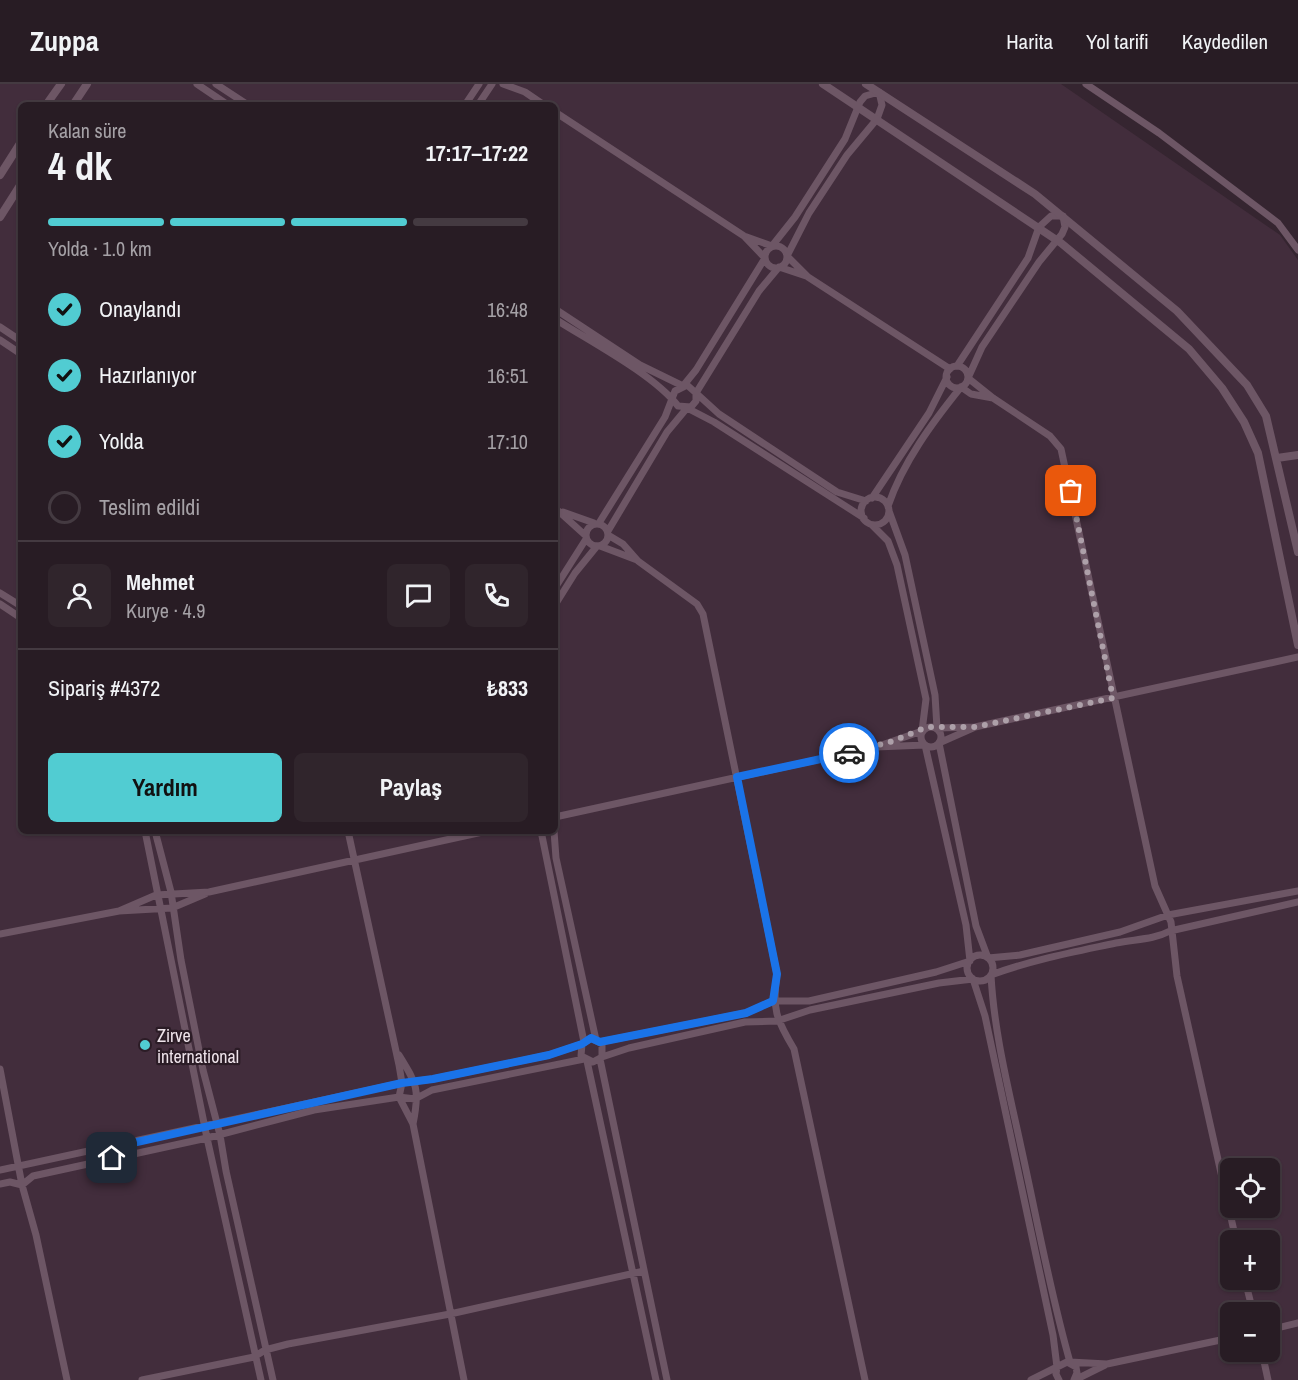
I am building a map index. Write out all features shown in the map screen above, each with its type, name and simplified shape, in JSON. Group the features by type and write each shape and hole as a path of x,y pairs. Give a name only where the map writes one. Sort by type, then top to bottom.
{"street":[{"path":"48,102 61,84"},
{"path":"75,102 87,84"},
{"path":"197,84 224,102"},
{"path":"216,84 243,102"},
{"path":"467,102 479,84"},
{"path":"480,102 492,84"},
{"path":"503,84 525,92"},
{"path":"517,84 540,102"},
{"path":"823,84 1058,240 1189,349 1222,388 1244,422 1258,453 1298,645"},
{"path":"866,84 1035,194 1063,216 1177,311 1246,385 1266,416 1298,552"},
{"path":"1086,84 1159,133 1278,223 1298,250"},
{"path":"558,583 586,537 587,529 597,523 674,399 675,391 696,370 765,258 766,252 795,217 846,139 858,106 865,96 879,92"},
{"path":"558,600 574,573 599,546 606,542 608,533 667,432 687,408 694,404 696,393 759,291 784,263 809,213 847,155 877,119 882,105 879,92"},
{"path":"558,114 744,236 770,266 808,277"},
{"path":"0,175 18,146"},
{"path":"12,155 18,159"},
{"path":"0,217 18,189"},
{"path":"864,519 861,509 929,412 946,377 1028,258 1039,227 1051,216 1063,216"},
{"path":"872,525 882,523 908,462 939,414 968,378 989,338 1039,262 1058,240 1065,227 1063,216"},
{"path":"744,236 783,248 786,256 808,277 953,368 965,370 968,378 993,398 1050,436 1061,449 1155,886 1168,915 1177,976 1234,1230"},
{"path":"558,310 631,364 674,399 678,406 687,408 714,423 864,519 888,541 897,565 926,699 921,739 925,745 961,903 970,961 968,971 974,979 985,1016 1070,1362 1077,1371 1074,1380"},
{"path":"558,320 631,364 682,386 691,387 719,414 837,492 869,499 882,499 889,509 905,555 935,695 937,728 941,736 939,743 976,926 993,968 991,975 992,1005 1026,1210 1053,1335 1056,1374 1059,1380"},
{"path":"0,327 18,339"},
{"path":"0,340 18,352"},
{"path":"946,377 951,386 961,387 971,394 993,398"},
{"path":"1277,458 1298,455"},
{"path":"899,456 908,462"},
{"path":"558,509 597,523 623,544 638,561 697,604 703,614 777,974 773,1001 777,1020 794,1049 865,1380"},
{"path":"558,509 591,544 638,561"},
{"path":"18,604 2,594 0,603 18,616"},
{"path":"558,816 876,747 931,726 937,728 975,727 1298,657"},
{"path":"876,747 934,746 975,727"},
{"path":"146,834 156,895 207,1138 254,1357 261,1380"},
{"path":"156,834 171,892 172,908 203,1070 218,1124 226,1171 273,1380"},
{"path":"349,834 396,1050 402,1083 399,1097 413,1124 464,1380"},
{"path":"0,934 120,911 172,908 210,892 473,834"},
{"path":"542,834 598,1041 604,1049 601,1058 615,1138 667,1380"},
{"path":"554,834 562,907 583,1043 580,1051 586,1060 605,1140 656,1380"},
{"path":"0,1170 402,1083 549,1055 583,1043 746,1013 773,1001 809,1001 936,972 970,961 976,956 988,958 1020,955 1120,932 1168,915 1298,891"},
{"path":"120,911 156,895 171,892 210,892"},
{"path":"22,1185 33,1176 220,1135 314,1110 399,1097 415,1100 432,1090 601,1058 629,1048 745,1022 777,1020 810,1010 939,983 985,980 991,975 1022,963 1131,940 1156,938 1170,931 1298,902"},
{"path":"396,1050 416,1081 419,1097 413,1124"},
{"path":"488,1068 490,1078"},
{"path":"0,1069 22,1185 36,1235 67,1380"},
{"path":"605,1140 615,1138"},
{"path":"110,1148 112,1158"},
{"path":"0,1184 10,1182 22,1185"},
{"path":"1026,1210 1034,1208"},
{"path":"142,1380 254,1357 265,1350 450,1314 644,1271"},
{"path":"1041,1280 1049,1278"},
{"path":"1280,1327 1298,1323"},
{"path":"1074,1380 1107,1364 1220,1340"},
{"path":"1031,1380 1064,1362 1107,1364"},
{"path":"1264,1362 1268,1380"}],"shaded area":[{"path":"0,84 1061,84 1280,235 1298,260 1298,1380 0,1380"}],"way so far":[{"path":"849,753 876,747 931,726 937,728 975,727 1113,698 1071,491"}],"place":[{"name":"Zirve international","path":"145,1045"}],"route":[{"path":"112,1158 110,1148 402,1083 433,1079 549,1055 582,1044 591,1038 600,1042 746,1013 773,1001 777,974 737,777 849,753"}]}
